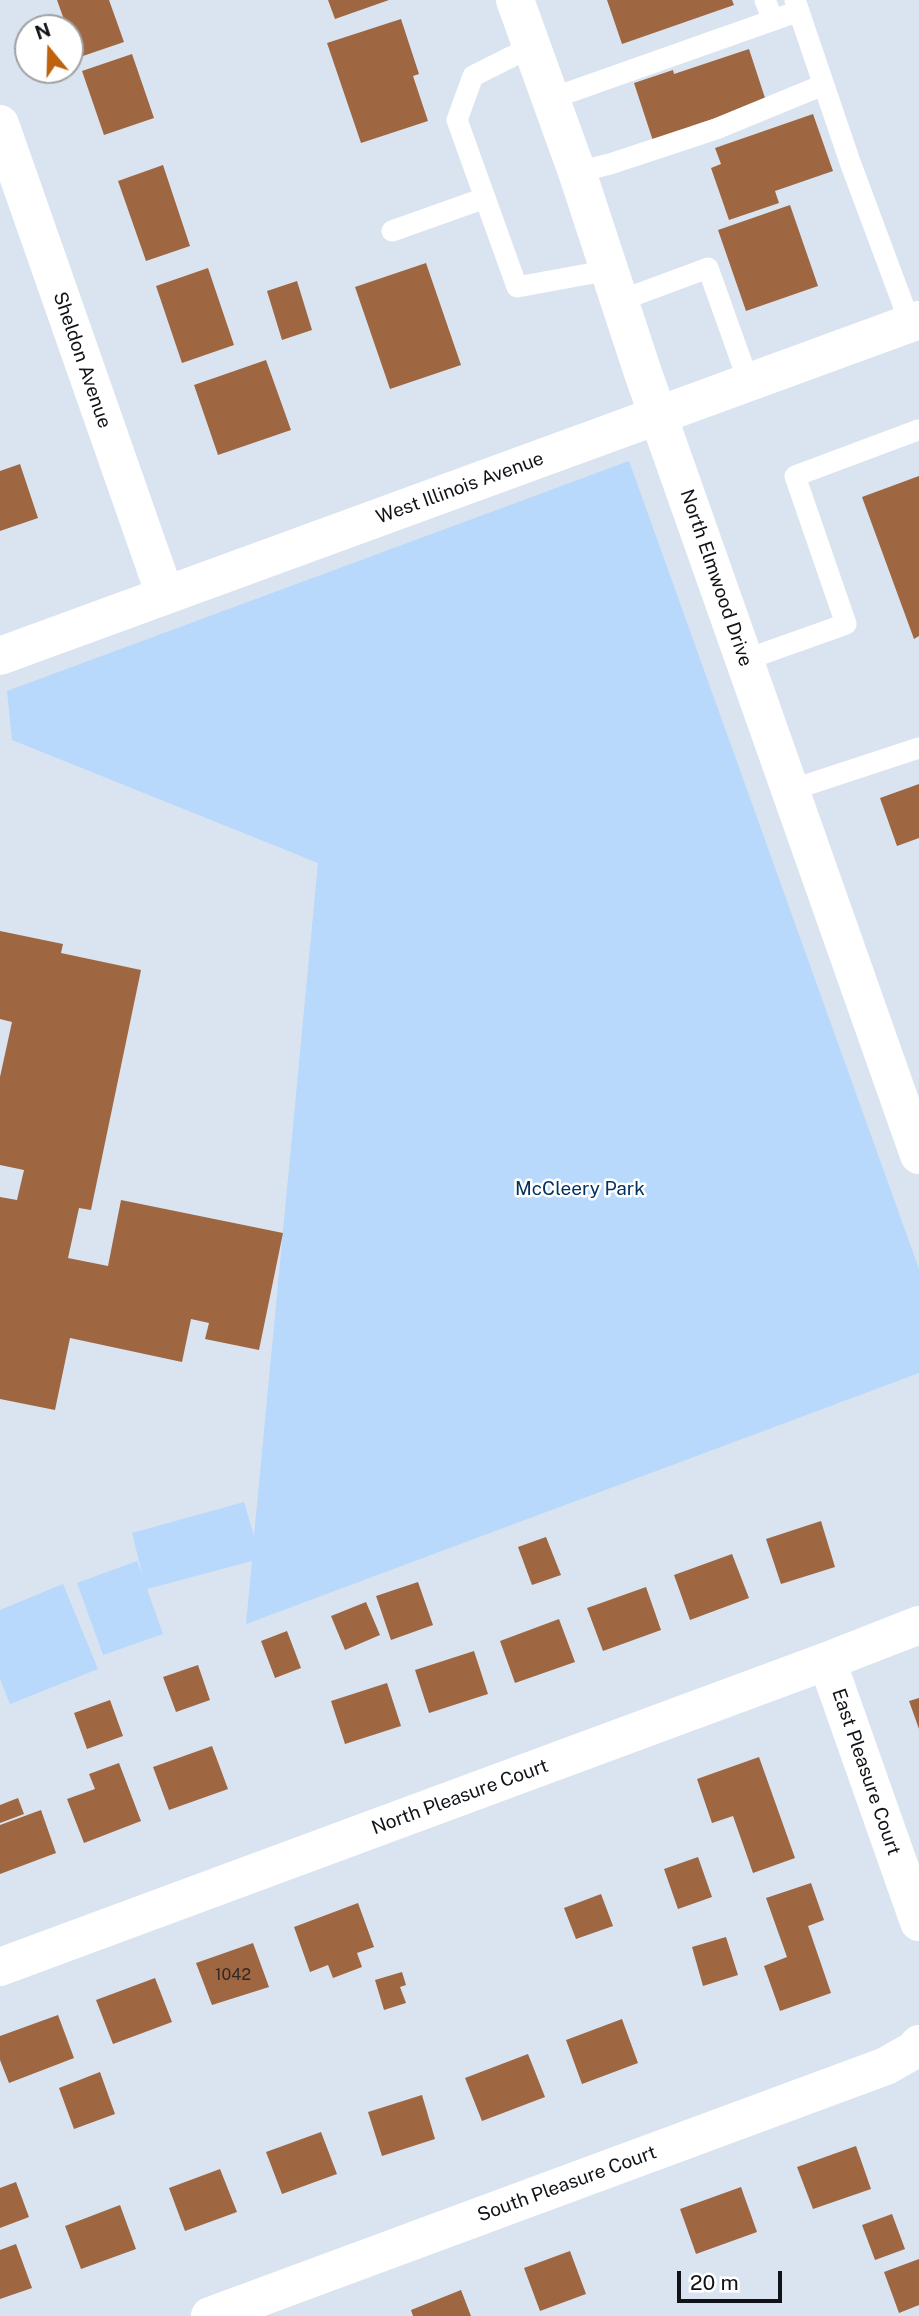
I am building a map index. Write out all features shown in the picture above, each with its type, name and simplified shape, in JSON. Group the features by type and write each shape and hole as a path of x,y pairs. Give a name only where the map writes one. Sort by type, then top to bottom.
{"street":[{"name":"North Elmwood Drive","path":"515,0 919,1155"},
{"name":"Sheldon Avenue","path":"0,124 165,595"},
{"name":"West Illinois Avenue","path":"0,656 915,322"},
{"name":"North Pleasure Court","path":"0,1968 919,1625"},
{"name":"East Pleasure Court","path":"827,1661 919,1922"},
{"name":"South Pleasure Court","path":"219,2314 886,2066 914,2050 919,2044"}],"lane":[{"path":"765,0 773,20"},
{"path":"550,99 773,20 797,5 823,85 915,322"},
{"path":"531,47 472,76 457,120 517,287 615,285 708,268 749,383"},
{"path":"577,172 610,164 716,129 823,85"},
{"path":"392,231 485,198"},
{"path":"744,660 846,624 795,476 918,430"},
{"path":"791,790 919,748"}],"green space":[{"name":"McCleery Park","path":"629,461 919,1269 919,1373 246,1624 252,1561 147,1589 163,1634 103,1655 77,1583 137,1561 143,1577 132,1533 244,1502 254,1536 318,863 12,740 7,691"},
{"path":"63,1584 98,1669 10,1704 0,1679 0,1610"}],"building":[{"path":"57,0 109,0 124,42 84,56 84,14 62,14"},
{"path":"328,0 389,0 335,19"},
{"path":"607,0 732,0 734,5 622,44"},
{"path":"401,19 419,74 413,76 428,121 361,143 327,43"},
{"path":"749,49 766,101 692,126 693,131 654,144 634,83 673,70 674,74"},
{"path":"132,54 154,118 104,135 84,70"},
{"path":"813,114 833,171 775,191 779,203 729,220 711,168 721,164 715,148"},
{"path":"163,165 190,246 146,261 118,181"},
{"path":"790,205 818,286 746,311 718,230"},
{"path":"426,263 461,365 390,389 355,287"},
{"path":"208,268 234,345 182,363 156,286"},
{"path":"297,281 312,330 282,340 267,291"},
{"path":"266,360 291,430 218,455 194,385"},
{"path":"20,464 38,518 0,531 0,471"},
{"path":"919,476 919,636 914,639 862,497"},
{"path":"919,784 919,838 897,846 880,798"},
{"path":"0,931 63,944 61,953 141,970 91,1210 79,1208 68,1258 108,1266 121,1200 283,1233 259,1350 205,1339 209,1323 191,1319 182,1362 70,1338 55,1410 0,1399 0,1197 17,1200 24,1170 0,1165 0,1077 12,1022 0,1019"},
{"path":"821,1521 835,1567 781,1584 766,1539"},
{"path":"546,1537 561,1575 532,1585 518,1547"},
{"path":"732,1554 749,1598 690,1620 674,1575"},
{"path":"418,1582 433,1625 391,1640 376,1596"},
{"path":"646,1587 661,1630 603,1651 587,1608"},
{"path":"366,1602 380,1635 345,1650 331,1616"},
{"path":"559,1619 575,1662 515,1683 500,1641"},
{"path":"287,1631 301,1668 275,1678 261,1641"},
{"path":"474,1651 488,1694 429,1713 415,1670"},
{"path":"198,1665 210,1700 176,1712 163,1677"},
{"path":"387,1683 401,1726 345,1744 331,1701"},
{"path":"919,1698 919,1729 909,1701"},
{"path":"110,1700 123,1736 87,1749 74,1713"},
{"path":"212,1746 228,1789 169,1810 153,1767"},
{"path":"759,1757 795,1858 753,1873 733,1816 712,1823 697,1779"},
{"path":"119,1763 141,1821 84,1843 67,1799 95,1789 89,1774"},
{"path":"18,1798 24,1814 0,1823 0,1805"},
{"path":"41,1810 56,1853 0,1874 0,1825"},
{"path":"698,1857 712,1897 678,1909 664,1869"},
{"path":"811,1883 824,1920 808,1926 831,1993 780,2011 764,1966 787,1957 766,1898"},
{"path":"601,1894 613,1926 576,1939 564,1908"},
{"path":"358,1903 374,1947 357,1953 362,1967 333,1978 328,1965 310,1972 294,1927"},
{"path":"726,1937 738,1975 703,1986 692,1947"},
{"path":"253,1943 269,1987 212,2005 196,1963"},
{"path":"402,1972 406,1985 400,1987 406,2003 384,2010 375,1980"},
{"path":"155,1978 172,2022 113,2044 96,2000"},
{"path":"58,2015 74,2058 9,2083 0,2060 0,2036"},
{"path":"622,2019 638,2063 582,2084 566,2040"},
{"path":"528,2054 545,2097 482,2121 465,2078"},
{"path":"100,2072 115,2114 74,2129 59,2088"},
{"path":"422,2095 435,2139 382,2156 368,2112"},
{"path":"321,2132 337,2174 282,2194 266,2152"},
{"path":"856,2146 871,2189 813,2209 797,2167"},
{"path":"220,2169 237,2212 185,2231 169,2188"},
{"path":"16,2182 29,2217 0,2228 0,2188"},
{"path":"741,2187 757,2232 696,2254 680,2209"},
{"path":"120,2205 136,2249 81,2269 65,2226"},
{"path":"892,2214 905,2249 875,2260 862,2225"},
{"path":"16,2244 32,2288 0,2299 0,2250"},
{"path":"570,2251 586,2294 540,2311 524,2268"},
{"path":"919,2259 919,2305 899,2313 884,2272"},
{"path":"461,2290 471,2316 413,2316 411,2310"}]}
